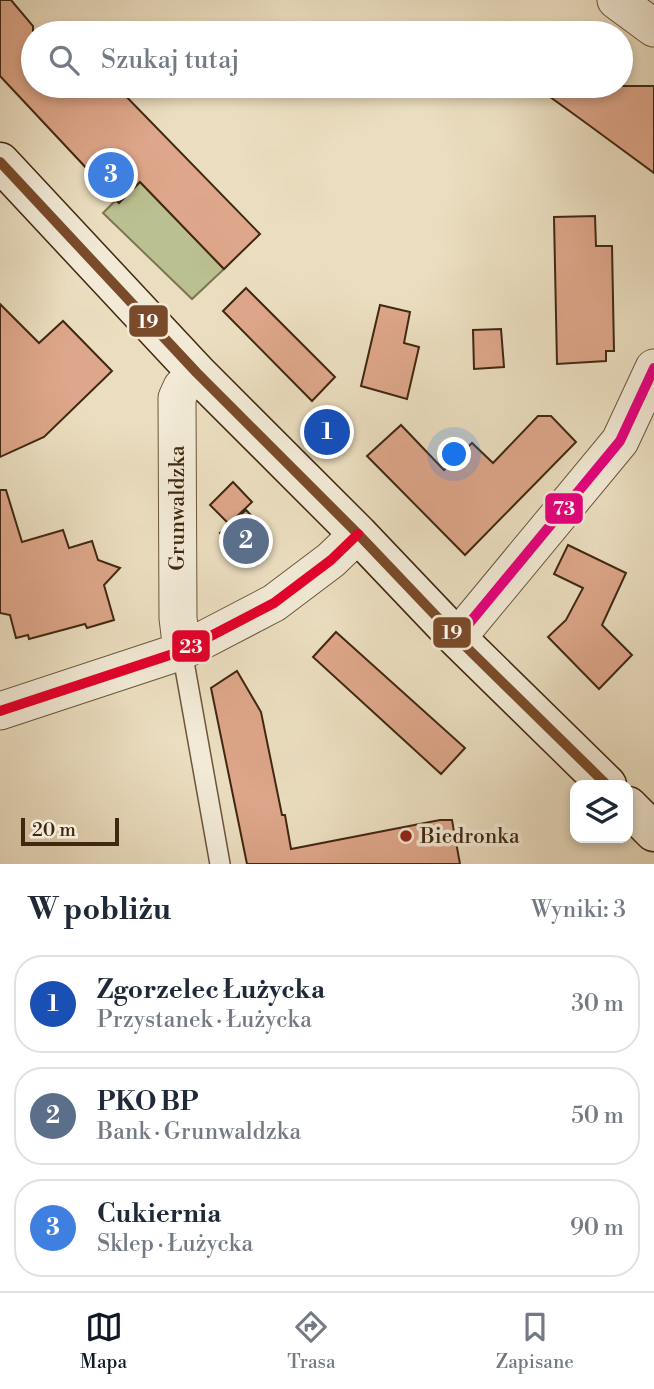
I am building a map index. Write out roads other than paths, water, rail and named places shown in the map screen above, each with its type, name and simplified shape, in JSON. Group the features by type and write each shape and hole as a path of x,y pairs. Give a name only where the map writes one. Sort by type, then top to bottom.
{"main road":[{"path":"0,162 197,373 358,534 457,638 602,780"},
{"path":"633,811 654,832"}],"street":[{"path":"616,0 654,28"},
{"path":"457,638 620,440 654,368"},
{"name":"Grunwaldzka","path":"182,651 178,618 177,397 182,387 197,373"},
{"path":"0,711 182,651 274,603 331,560 358,534"}],"lane":[{"name":"Grunwaldzka","path":"182,651 220,864"}],"place":[{"name":"Cukiernia","path":"111,175"},
{"name":"Zgorzelec Łużycka","path":"327,432"},
{"name":"PKO BP","path":"246,541"},
{"name":"Biedronka","path":"406,836"}]}
